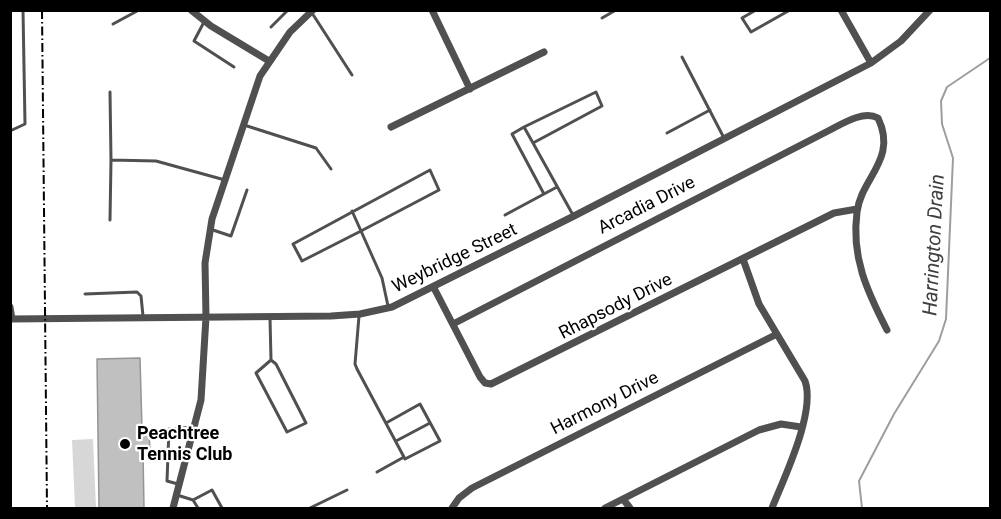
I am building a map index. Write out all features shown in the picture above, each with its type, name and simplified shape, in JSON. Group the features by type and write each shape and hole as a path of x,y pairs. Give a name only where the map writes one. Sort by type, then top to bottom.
{"street":[{"path":"191,10 204,21 269,61"},
{"path":"432,10 470,89"},
{"path":"841,10 871,63"},
{"name":"Weybridge Street","path":"11,319 206,318 359,314 388,308 434,288 871,63 901,41 930,10"},
{"path":"173,508 195,427 203,387 206,318 205,263 210,229 242,125 269,61 290,32 312,11"},
{"path":"391,127 544,52"},
{"name":"Arcadia Drive","path":"453,324 711,190 856,118 871,115 878,118 883,131 884,146 877,169 857,209"},
{"path":"857,209 855,237 857,260 870,295 887,330"},
{"name":"Rhapsody Drive","path":"434,288 480,377 484,383 491,384 834,213 857,209"},
{"path":"743,259 759,304 808,389 801,427 772,508"},
{"path":"10,307 11,319"},
{"name":"Harmony Drive","path":"452,508 459,498 472,488 777,334"},
{"path":"605,508 759,430 781,424 801,427"},
{"path":"623,499 630,508"}],"lane":[{"path":"10,131 25,124 23,10"},
{"path":"113,24 139,10"},
{"path":"271,27 288,10"},
{"path":"602,18 616,10"},
{"path":"756,10 742,18 751,32 787,11"},
{"path":"312,11 352,75"},
{"path":"204,21 194,41 234,67"},
{"path":"682,57 724,138"},
{"path":"110,92 110,220"},
{"path":"533,143 602,106 596,92 512,134 544,194"},
{"path":"667,133 710,110"},
{"path":"242,125 316,148 331,169"},
{"path":"524,127 574,216"},
{"path":"111,160 156,161 225,180"},
{"path":"430,170 439,190 361,231 302,261 293,244 430,170"},
{"path":"505,215 557,187"},
{"path":"210,229 231,236 247,190"},
{"path":"352,212 382,279 388,308"},
{"path":"85,294 137,292 141,296 143,318"},
{"path":"359,314 355,364 404,457"},
{"path":"270,316 271,360"},
{"path":"271,360 276,364 306,423 287,432 256,373 271,360"},
{"path":"377,472 440,441 420,404 386,423"},
{"path":"396,441 430,423"},
{"path":"180,485 167,481 169,429 195,427"},
{"path":"193,500 212,490 222,508"},
{"path":"310,508 347,490"},
{"path":"177,495 193,500 198,508"}],"shaded area":[{"path":"93,439 96,508 75,508 72,440"}],"building":[{"path":"140,358 142,430 149,430 150,452 143,452 144,508 99,508 97,359"}],"waterway":[{"name":"Harrington Drain","path":"862,508 859,481 894,414 939,341 946,319 953,158 942,124 941,101 947,87 990,58"}],"railway":[{"path":"42,10 47,508"}],"place":[{"name":"Peachtree Tennis Club","path":"125,444"}]}
